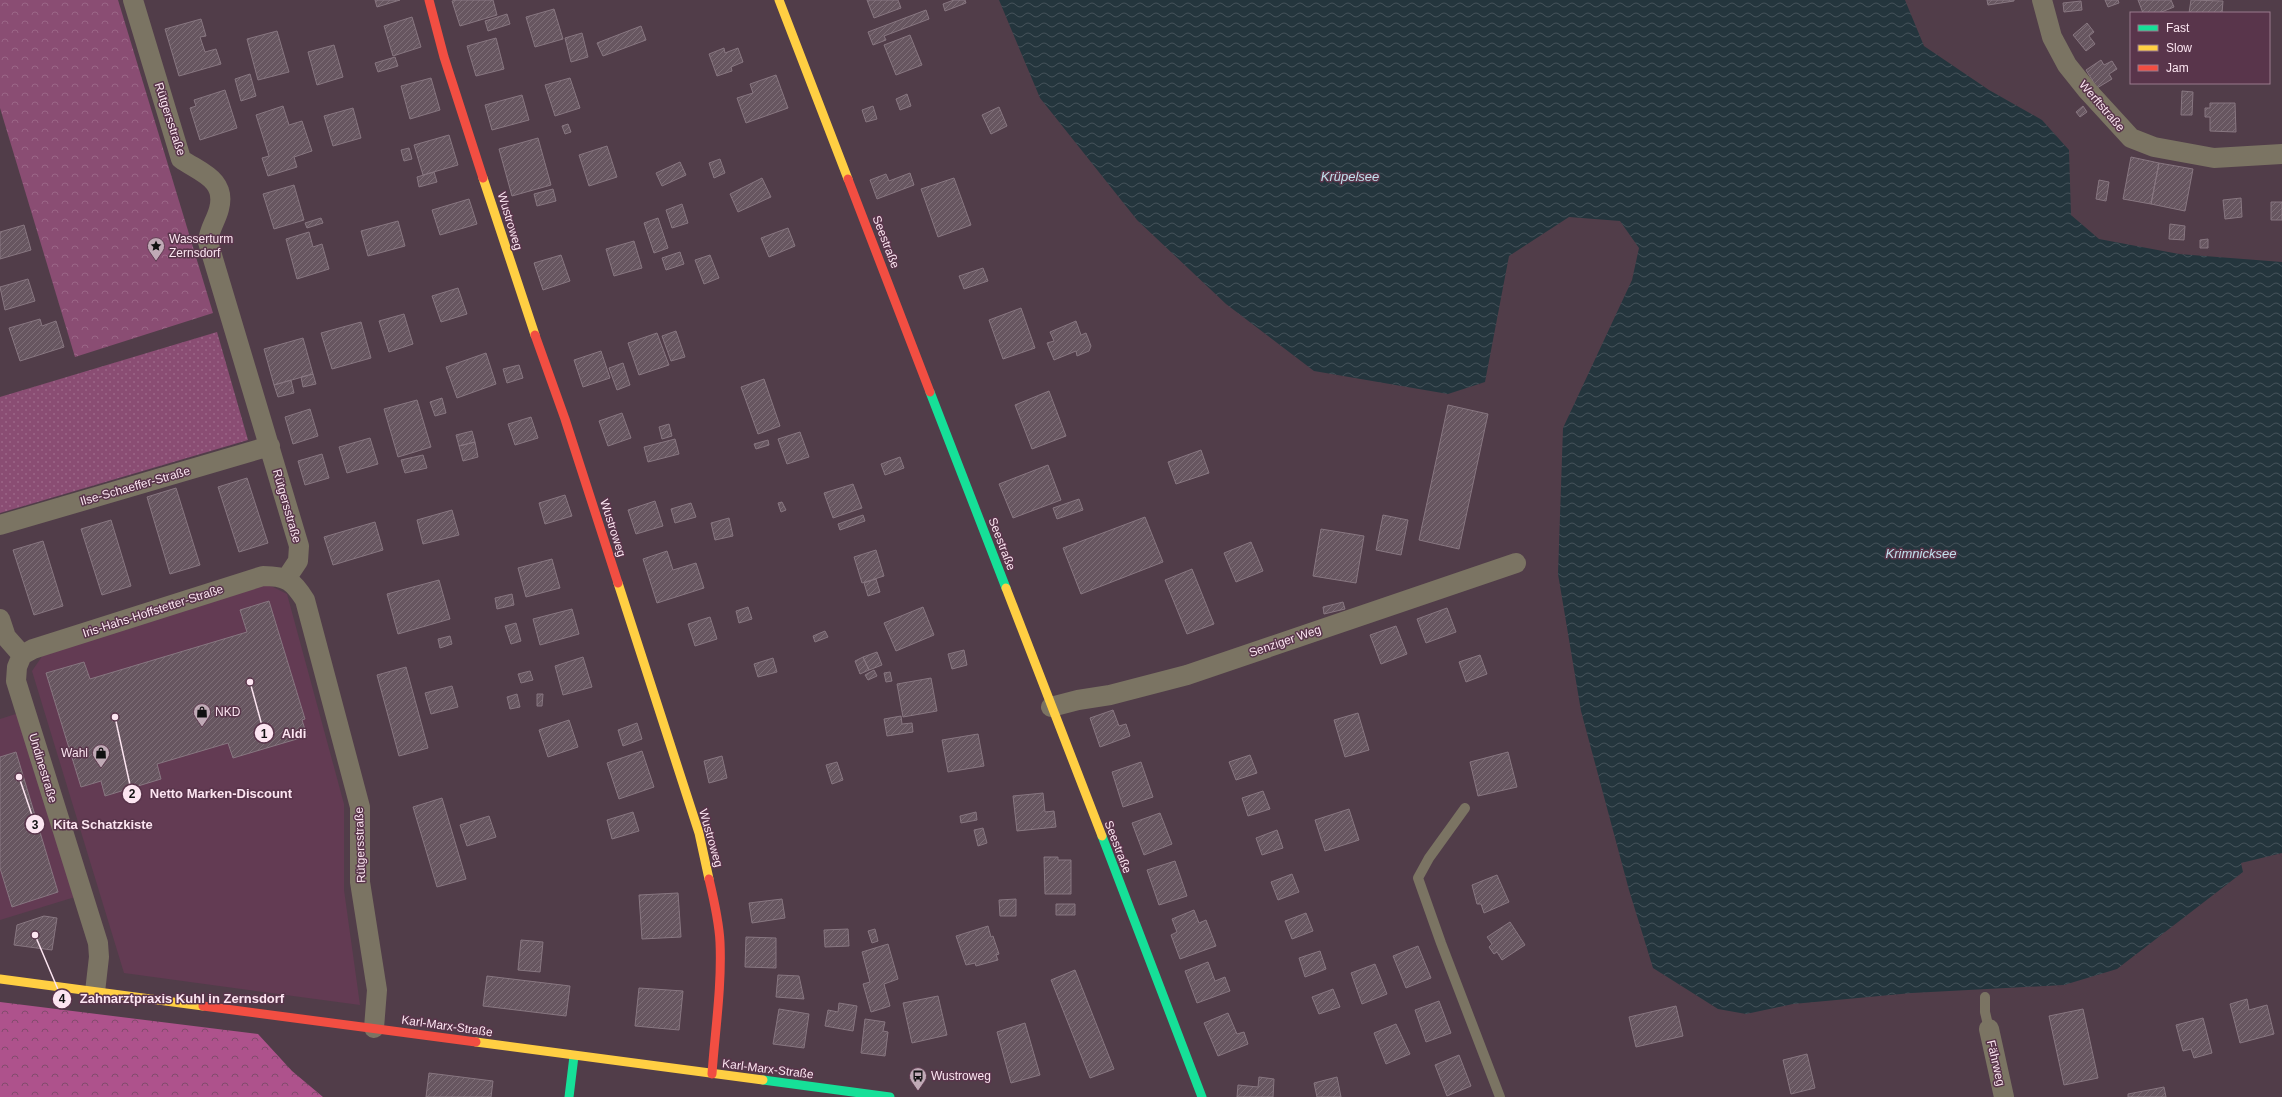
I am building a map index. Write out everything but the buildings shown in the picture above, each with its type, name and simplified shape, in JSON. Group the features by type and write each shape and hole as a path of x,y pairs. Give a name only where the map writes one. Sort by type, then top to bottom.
{"street":[{"name":"Rütgersstraße","path":"133,0 181,158 209,174 215,182 220,197 218,211 212,224 208,242 299,546 298,561 286,579 296,585 305,600 360,808 360,882 378,990 374,1028"},
{"name":"Wustroweg","path":"429,0 453,84 531,323 565,419 700,840 716,908 720,942 720,973 712,1074"},
{"name":"Seestraße","path":"779,0 1202,1097"},
{"name":"Werftstraße","path":"2042,0 2052,37 2067,65 2102,107 2131,138 2154,147 2214,158 2282,154"},
{"name":"Ilse-Schaeffer-Straße","path":"0,525 270,446"},
{"name":"Senziger Weg","path":"1051,707 1078,700 1110,695 1187,675 1516,563"},
{"name":"Iris-Hahs-Hoffstetter-Straße","path":"22,655 33,649 263,576 286,579"},
{"path":"0,619 6,637 22,655"},
{"name":"Undinestraße","path":"22,655 17,667 16,681 98,943 99,957 95,992"},
{"name":"Karl-Marx-Straße","path":"0,979 890,1097"},
{"name":"Fährweg","path":"1989,1030 2004,1097"},
{"path":"569,1097 574,1056"}],"lane":[{"path":"1465,808 1429,858 1418,878 1441,943 1500,1097"},
{"path":"1986,997 1985,1012 1989,1030"}],"shaded area":[{"path":"265,583 287,594 344,804 344,890 360,1005 124,973 32,671 45,652"},
{"path":"19,713 75,897 0,920 0,719"}],"green space":[{"path":"0,0 118,0 213,313 75,357 0,108"},
{"path":"217,332 248,440 0,513 0,397"},
{"path":"0,1002 258,1034 292,1071 323,1097 0,1097"}],"water":[{"name":"Krimnicksee","path":"999,0 1905,0 1924,46 1989,90 2042,120 2069,150 2071,215 2099,239 2179,254 2282,262 2282,853 2241,863 2243,872 2117,969 2064,985 1912,993 1793,1004 1746,1014 1718,1009 1653,968 1629,890 1581,711 1558,574 1563,428 1632,280 1639,248 1620,221 1569,217 1509,256 1485,382 1448,394 1314,371 1226,304 1137,220 1040,98"}],"traffic: fast":[{"path":"930,392 1006,588"},
{"path":"1102,836 1202,1097"},
{"path":"569,1097 574,1056"},
{"path":"763,1080 890,1097"}],"traffic: slow":[{"path":"779,0 848,179"},
{"path":"483,178 535,335"},
{"path":"618,583 699,833 709,879"},
{"path":"1006,588 1102,836"},
{"path":"0,979 203,1006"},
{"path":"476,1042 763,1080"}],"traffic: jam":[{"path":"429,0 444,57 483,178"},
{"path":"848,179 930,392"},
{"path":"535,335 565,419 618,583"},
{"path":"709,879 719,926 720,942 719,992 712,1074"},
{"path":"203,1006 476,1042"}],"place":[{"name":"Wasserturm Zernsdorf","path":"156,261"},
{"name":"Aldi","path":"250,682"},
{"name":"Netto Marken-Discount","path":"115,717"},
{"name":"NKD","path":"202,727"},
{"name":"Wahl","path":"101,768"},
{"name":"Kita Schatzkiste","path":"19,777"},
{"name":"Zahnarztpraxis Kuhl in Zernsdorf","path":"35,935"},
{"name":"Wustroweg","path":"918,1091"}],"water label":[{"name":"Krüpelsee","path":"1350,176"}]}
